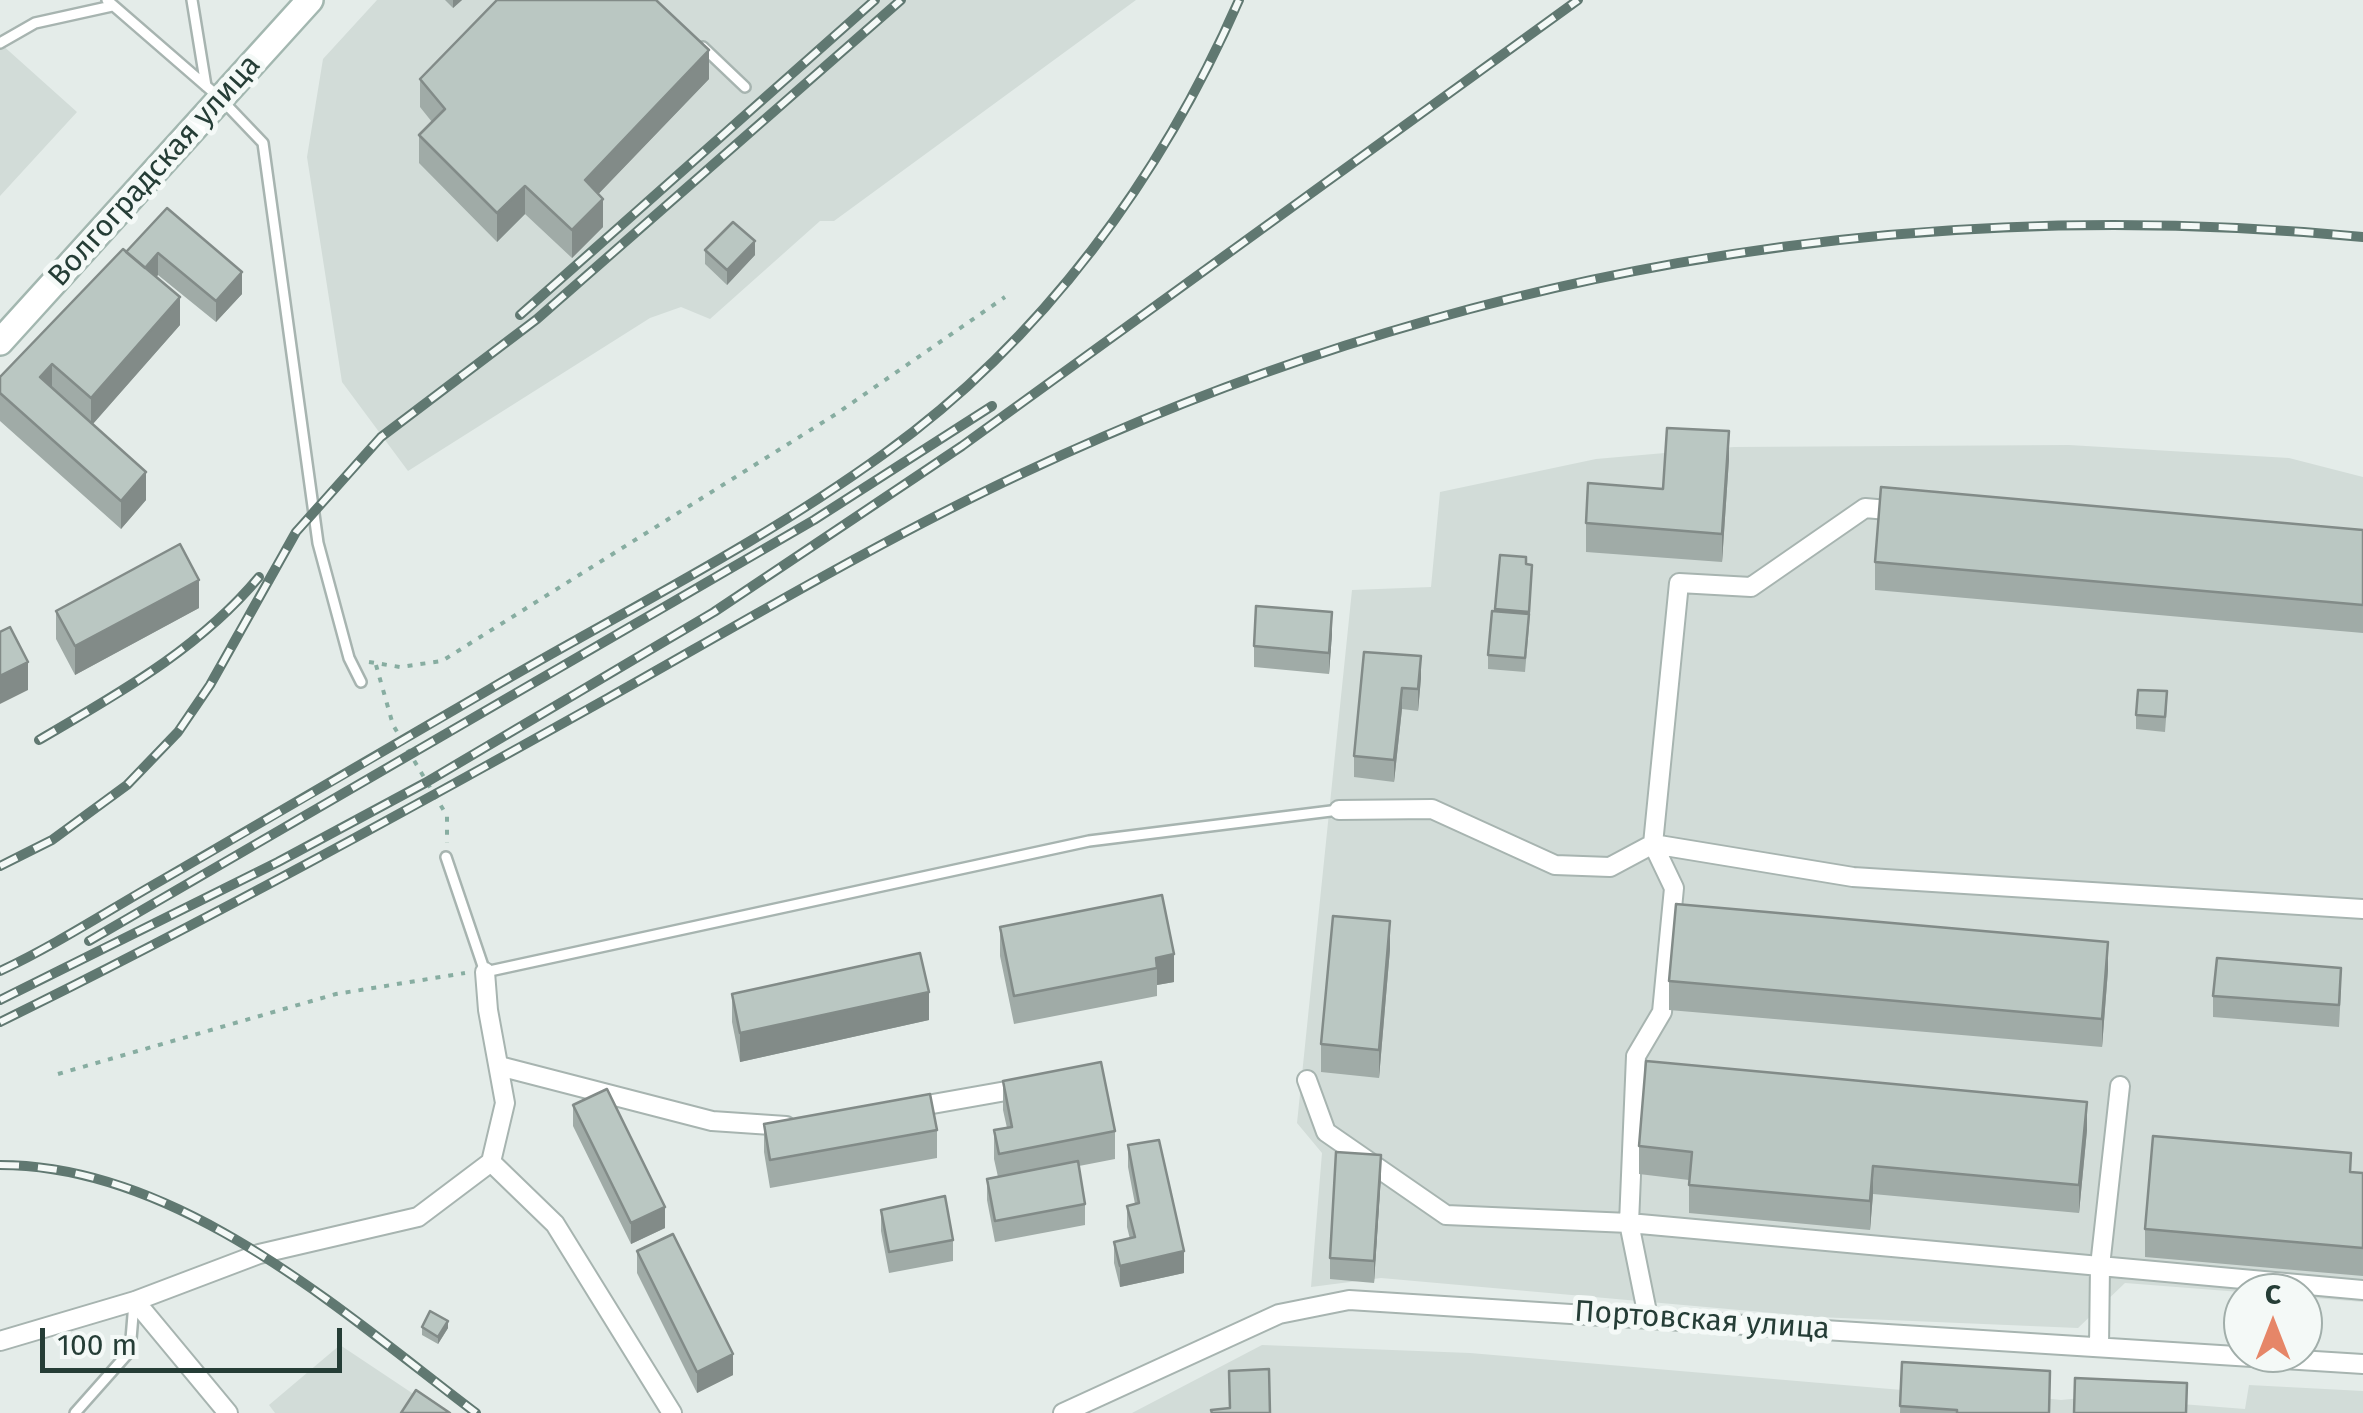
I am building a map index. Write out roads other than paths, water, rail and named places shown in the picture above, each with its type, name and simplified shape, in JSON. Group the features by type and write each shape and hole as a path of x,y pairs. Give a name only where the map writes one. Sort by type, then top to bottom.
{"main road":[{"name":"Волгоградская улица","path":"0,342 213,92 310,0"}],"street":[{"path":"1648,1318 1630,1223 1636,1056 1662,1012 1674,888 1653,844 1679,583 1751,587 1864,508 1922,513"},
{"path":"1339,810 1432,809 1555,865 1610,867 1653,844 1852,877 2363,909"},
{"path":"0,1341 135,1301 259,1254 418,1217 491,1162 504,1103 484,971"},
{"path":"499,1066 712,1121 801,1127"},
{"path":"1307,1080 1326,1132 1446,1214 1630,1223 2363,1290"},
{"path":"899,1110 1037,1085"},
{"path":"2099,1347 2100,1266 2120,1086"},
{"path":"491,1162 554,1224 672,1413"},
{"name":"Портовская улица","path":"1062,1413 1279,1314 1349,1300 2363,1364"},
{"path":"135,1301 228,1413"}],"lane":[{"path":"192,0 213,92"},
{"path":"0,43 35,23 110,3 213,92 263,143 318,543 349,658 361,682"},
{"path":"693,37 745,87"},
{"path":"446,857 484,971 1089,841 1339,810"},
{"path":"76,1413 130,1351 135,1301"}],"railway":[{"path":"520,315 875,0"},
{"path":"0,866 52,840 127,785 178,732 210,685 296,532 381,437 537,319 901,0"},
{"path":"0,971 62,939 740,547 885,453 996,359 1092,250 1173,129 1239,0"},
{"path":"0,1000 278,862 425,783 714,612 962,446 1578,0"},
{"path":"0,1022 306,864 970,499 1183,404 1346,345 1510,299 1677,263 1846,239 2017,227 2189,226 2363,237"},
{"path":"89,941 814,520 992,406"},
{"path":"39,740 184,648 236,603 259,577"},
{"path":"0,1165 66,1171 131,1189 194,1217 313,1290 476,1413"}]}
